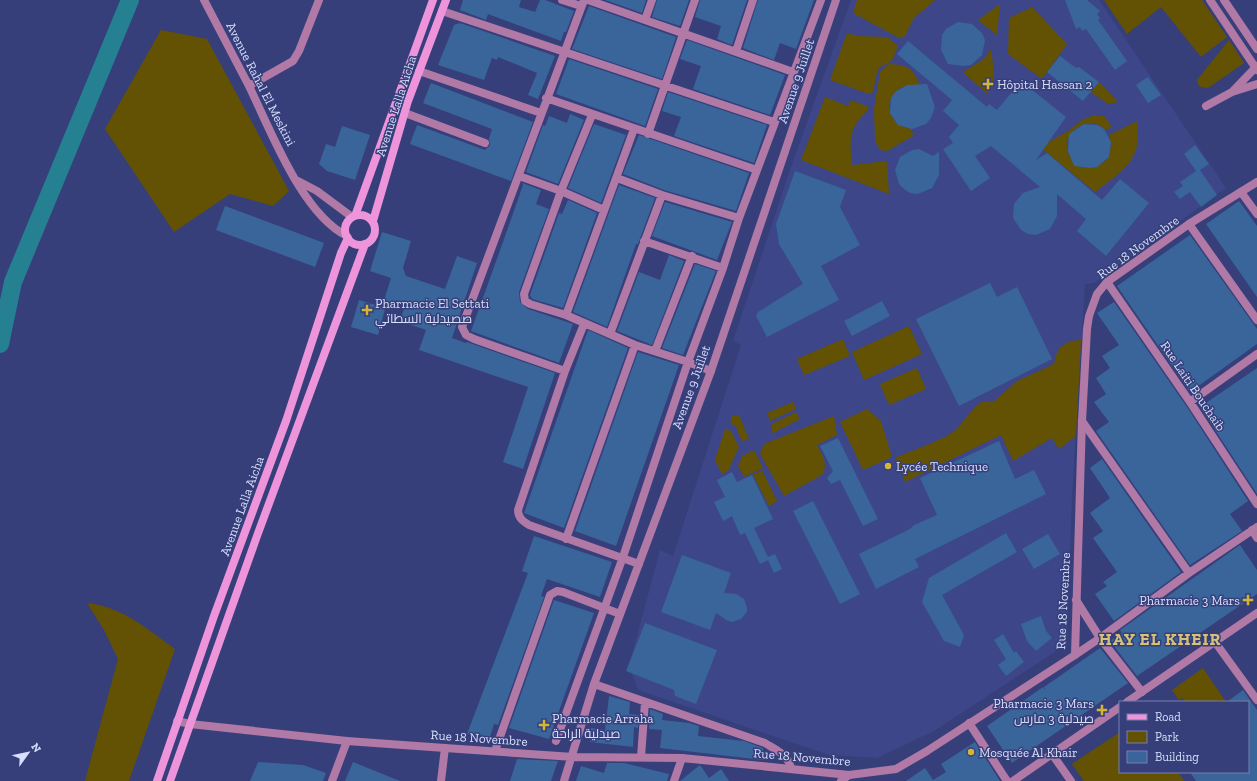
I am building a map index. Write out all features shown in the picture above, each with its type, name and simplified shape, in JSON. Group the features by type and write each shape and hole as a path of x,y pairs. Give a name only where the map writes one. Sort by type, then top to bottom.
{"main road":[{"name":"Avenue Lalla Aicha","path":"157,781 177,721 286,421 341,253 348,237 346,226 354,216 433,0"},
{"name":"Avenue Lalla Aicha","path":"170,781 257,536 365,244 374,234 375,225 373,221 404,113 446,0"},
{"path":"354,216 365,215 373,221"},
{"path":"348,237 356,244 365,244"}],"street":[{"name":"Avenue Rahal El Meskini","path":"204,0 296,180 320,215 330,226 348,237"},
{"path":"249,86 293,61 299,51 319,0"},
{"path":"562,0 582,3 462,327 463,332 474,339 565,371"},
{"path":"588,0 793,72"},
{"path":"646,20 652,0"},
{"path":"648,134 695,0"},
{"path":"736,51 753,0"},
{"path":"556,740 623,557 688,362 723,268 739,218 820,0"},
{"name":"Avenue 9 Juillet","path":"564,781 594,684 711,371 836,0"},
{"path":"1210,0 1256,68 1232,92"},
{"path":"1224,0 1257,49"},
{"path":"442,11 564,50 774,122"},
{"path":"419,70 541,113"},
{"path":"1206,106 1232,92 1257,84"},
{"path":"546,98 592,115 757,170"},
{"path":"404,113 485,143"},
{"path":"592,115 561,191 524,297 525,301 566,316 635,345 711,371"},
{"path":"566,316 634,129"},
{"path":"519,176 561,191 604,210"},
{"path":"617,178 662,195 739,218"},
{"path":"296,180 317,191 354,216"},
{"name":"Rue 18 Novembre","path":"177,721 190,724 347,741 572,757 682,758 849,775 896,769 927,752 1074,655 1082,421 1089,316 1097,294 1107,282 1189,224 1257,182"},
{"path":"1241,192 1257,214"},
{"path":"610,334 662,195"},
{"path":"1189,224 1257,320"},
{"path":"644,241 692,256 723,268"},
{"path":"655,352 692,256"},
{"name":"Rue Laiti Bouchaib","path":"1107,282 1190,402 1257,504"},
{"path":"584,324 565,371 518,515 529,525 566,539 623,557 639,564"},
{"path":"566,539 635,345"},
{"path":"1190,402 1257,354"},
{"path":"1082,421 1189,573"},
{"path":"1074,655 1100,638 1189,573 1255,529 1257,538"},
{"path":"495,751 550,595 557,591 563,592 620,614"},
{"path":"1076,600 1100,638 1142,692"},
{"path":"1128,701 1257,613"},
{"path":"1215,642 1257,700"},
{"path":"594,684 765,743 788,759 792,769"},
{"path":"641,757 645,702"},
{"path":"1013,781 1119,708"},
{"path":"969,723 1007,781"},
{"path":"332,781 347,741"},
{"path":"441,781 445,748"},
{"path":"1052,754 1071,781"},
{"path":"674,781 682,758"},
{"path":"841,781 849,775"}],"shaded area":[{"path":"851,0 1099,0 1226,188 1094,283 1085,284 1072,495 1067,644 934,731 877,758 829,755 638,690 629,666 660,550 673,556 741,345 733,341 791,167"}],"green space":[{"path":"857,0 935,0 914,18 905,36 899,38 853,13"},
{"path":"1104,0 1202,0 1227,37 1201,57 1161,7 1127,34"},
{"path":"1000,4 997,35 978,20"},
{"path":"1032,7 1067,44 1042,79 1008,54 1009,18"},
{"path":"161,30 207,39 289,191 273,206 230,194 174,232 105,129"},
{"path":"847,33 857,36 888,37 898,46 892,61 880,67 877,72 873,92 869,94 830,80"},
{"path":"1229,40 1244,63 1208,88 1201,87 1197,80"},
{"path":"991,49 993,78 987,94 963,72 984,59"},
{"path":"889,64 901,65 910,69 921,87 909,86 900,89 893,95 890,102 890,111 893,119 901,125 912,129 913,136 887,151 880,150 875,141 874,109 880,72"},
{"path":"1099,82 1118,102 1108,104 1091,92"},
{"path":"825,97 848,106 851,100 869,107 853,129 851,144 852,165 887,161 889,194 801,160"},
{"path":"1094,115 1104,116 1112,127 1106,130 1098,125 1089,124 1078,127 1074,130 1070,135 1067,146 1068,152 1073,161 1079,166 1087,168 1096,167 1103,163 1108,156 1111,147 1109,135 1137,121 1138,135 1137,146 1129,163 1095,192 1040,147 1068,131 1082,120"},
{"path":"909,326 922,354 864,380 852,352"},
{"path":"843,339 850,356 804,375 797,359"},
{"path":"1081,340 1076,436 1059,449 1052,438 1013,461 1001,435 905,482 895,458 934,442 953,432 974,408 983,401 993,402 1017,381 1054,364 1057,353 1062,346 1070,342"},
{"path":"917,368 926,389 889,405 880,384"},
{"path":"793,402 796,409 770,421 767,413"},
{"path":"867,409 881,421 892,457 863,470 840,422"},
{"path":"796,412 800,419 771,434 772,424"},
{"path":"739,415 749,439 742,441 735,425 730,424 732,416"},
{"path":"834,416 837,435 817,445 825,463 822,475 784,496 760,454 764,444"},
{"path":"725,429 731,431 739,447 728,471 722,474 715,460"},
{"path":"754,450 763,468 744,477 738,466 742,456"},
{"path":"762,470 777,501 769,506 753,475"},
{"path":"87,603 100,605 123,614 175,649 129,781 85,781 118,659 104,630"},
{"path":"1203,668 1225,701 1184,701 1182,698 1179,700 1172,690"},
{"path":"1119,733 1119,773 1179,773 1184,781 1084,781 1072,764"}],"building":[{"path":"463,0 521,0 519,7 535,12 540,0 545,0 574,11 561,41 488,14 486,20 460,10"},
{"path":"605,0 646,0 642,13"},
{"path":"657,0 689,0 680,26 652,17"},
{"path":"700,0 747,0 732,45 717,39 721,26 695,17"},
{"path":"758,0 814,0 796,49 780,43 774,60 743,48"},
{"path":"1065,0 1087,0 1100,11 1097,14 1100,18 1098,20 1127,61 1115,70 1086,29 1082,31 1080,27 1076,29"},
{"path":"589,6 676,37 662,79 572,49"},
{"path":"958,22 972,24 982,33 985,40 982,55 971,65 964,66 948,64 941,50 942,35 946,29"},
{"path":"460,23 555,56 538,99 528,95 537,73 498,57 497,60 492,58 484,80 438,65 454,25"},
{"path":"687,40 785,75 770,115 693,89 701,66 680,59"},
{"path":"908,41 987,107 989,104 997,110 1021,81 1066,117 1036,160 1047,153 1102,200 1120,179 1149,203 1106,256 1077,231 1086,219 1057,194 1057,216 1050,229 1036,235 1028,234 1021,230 1013,218 1014,204 1023,193 1040,187 991,146 975,156 990,178 971,191 943,149 953,143 949,137 959,125 943,111 952,100 897,54"},
{"path":"1060,56 1076,68 1079,67 1099,82 1083,101 1047,72"},
{"path":"569,59 658,89 645,126 556,94"},
{"path":"1148,77 1161,95 1148,103 1136,85"},
{"path":"431,83 533,122 511,181 410,144 417,125 485,150 490,145 489,139 492,129 423,103"},
{"path":"927,84 935,107 931,118 926,124 912,129 898,125 890,113 891,98 895,92 907,85"},
{"path":"668,92 767,125 754,163 674,136 681,117 662,111"},
{"path":"570,114 584,120 558,184 526,172 543,125 545,126 549,116 567,123"},
{"path":"594,124 626,135 601,203 568,188"},
{"path":"1084,124 1098,125 1104,129 1111,142 1109,157 1097,167 1090,168 1074,166 1068,151 1069,134"},
{"path":"342,126 370,135 355,180 327,171 319,164 326,144 335,147"},
{"path":"639,135 749,173 736,211 664,190 623,174"},
{"path":"1195,145 1209,164 1200,170 1217,195 1201,207 1190,192 1180,199 1174,192 1183,186 1180,182 1196,171 1184,154"},
{"path":"919,149 933,156 939,152 939,175 932,188 918,194 910,193 899,184 895,170 900,157 912,150"},
{"path":"795,171 846,190 840,207 860,245 821,266 839,300 767,337 756,316 758,312 803,284 779,244 776,224"},
{"path":"522,183 541,190 536,204 549,209 519,292 520,302 528,309 573,324 559,363 471,331 523,185"},
{"path":"619,185 655,198 638,244 636,244 607,327 573,312"},
{"path":"568,200 597,213 563,308 532,299 530,295 559,213 562,214"},
{"path":"1239,201 1257,226 1257,297 1206,224"},
{"path":"665,202 732,222 717,260 652,236"},
{"path":"225,206 324,243 315,267 216,230"},
{"path":"382,232 411,241 403,268 406,276 445,289 457,256 477,263 452,338 555,373 523,469 503,462 528,387 419,350 426,330 400,321 406,302 385,309 378,335 351,327 359,300 382,307 391,278 370,271"},
{"path":"1190,235 1257,329 1257,344 1190,392 1117,286"},
{"path":"669,255 684,261 652,345 617,331 639,272 660,280"},
{"path":"695,264 716,271 683,355 662,348"},
{"path":"990,283 997,297 1017,287 1052,359 959,406 916,319"},
{"path":"882,301 890,316 852,336 844,321"},
{"path":"1114,302 1187,407 1248,501 1230,514 1242,531 1190,565 1096,431 1109,422 1094,402 1106,394 1096,378 1110,368 1102,356 1119,345 1097,313"},
{"path":"588,330 628,348 564,528 524,513"},
{"path":"638,352 679,365 616,546 575,531"},
{"path":"1257,368 1257,494 1200,407"},
{"path":"838,438 878,519 863,526 840,480 831,484 827,478 833,471 820,446"},
{"path":"999,441 1015,479 1034,470 1046,494 915,559 919,567 876,589 859,554 910,529 914,525 937,515 920,478"},
{"path":"1102,459 1181,572 1114,621 1095,594 1107,586 1103,582 1117,572 1093,538 1103,531 1090,513 1110,498 1090,468"},
{"path":"732,472 737,482 752,475 773,519 754,528 768,557 775,554 782,569 774,573 768,560 760,564 745,533 740,535 732,516 723,521 714,502 725,497 717,480"},
{"path":"813,501 860,594 840,604 793,511"},
{"path":"1006,533 1017,552 942,595 964,635 960,647 944,641 922,602 929,578"},
{"path":"1048,534 1060,554 1034,569 1022,549"},
{"path":"534,536 612,562 600,597 547,579 541,596 544,597 498,725 494,724 490,737 467,734 528,573 522,571"},
{"path":"1240,545 1257,570 1257,594 1137,676 1110,641 1122,633 1120,630"},
{"path":"682,555 731,573 724,593 736,594 744,599 747,612 741,619 732,622 716,613 710,630 661,612"},
{"path":"554,600 594,613 549,739 509,728"},
{"path":"1041,616 1046,631 1052,638 1036,651 1027,641 1021,624"},
{"path":"645,623 717,650 696,704 675,696 674,690 626,671"},
{"path":"1003,634 1014,653 1016,651 1024,662 1006,676 998,665 1006,659 994,640"},
{"path":"1100,648 1128,683 1012,763 987,726 1043,687 1045,690 1044,687"},
{"path":"1243,690 1257,710 1257,781 1196,781 1191,773 1249,773 1249,701 1228,701"},
{"path":"609,696 630,702 629,714 639,715 638,728 634,727 633,747 590,742 591,728 605,730"},
{"path":"650,709 663,714 662,720 689,723 699,726 698,736 744,741 763,748 763,760 660,748 662,730 649,729"},
{"name":"Mosquée Al Khair","path":"975,742 1000,781 906,781 925,768 933,780 946,772 941,764"},
{"path":"517,759 558,761 551,781 510,781"},
{"path":"258,762 303,765 326,773 323,781 250,781"},
{"path":"353,762 400,781 345,781"},
{"path":"607,763 624,763 669,774 667,781 576,781 581,766 604,773"},
{"path":"700,765 709,778 721,769 729,781 680,781"}],"waterway":[{"path":"0,344 13,282 130,0"}],"place":[{"name":"Hôpital Hassan 2","path":"988,84"},
{"name":"Pharmacie El Settati صصيدلية السطاتي","path":"367,310"},
{"name":"Lycée Technique","path":"888,466"},
{"name":"Pharmacie 3 Mars","path":"1248,600"},
{"name":"Pharmacie 3 Mars صيدلية 3 مارس","path":"1102,710"},
{"name":"Pharmacie Arraha صيدلية الراحة","path":"544,725"},
{"name":"Mosquée Al Khair","path":"971,752"}],"district":[{"name":"HAY EL KHEIR","path":"1160,639"}]}
